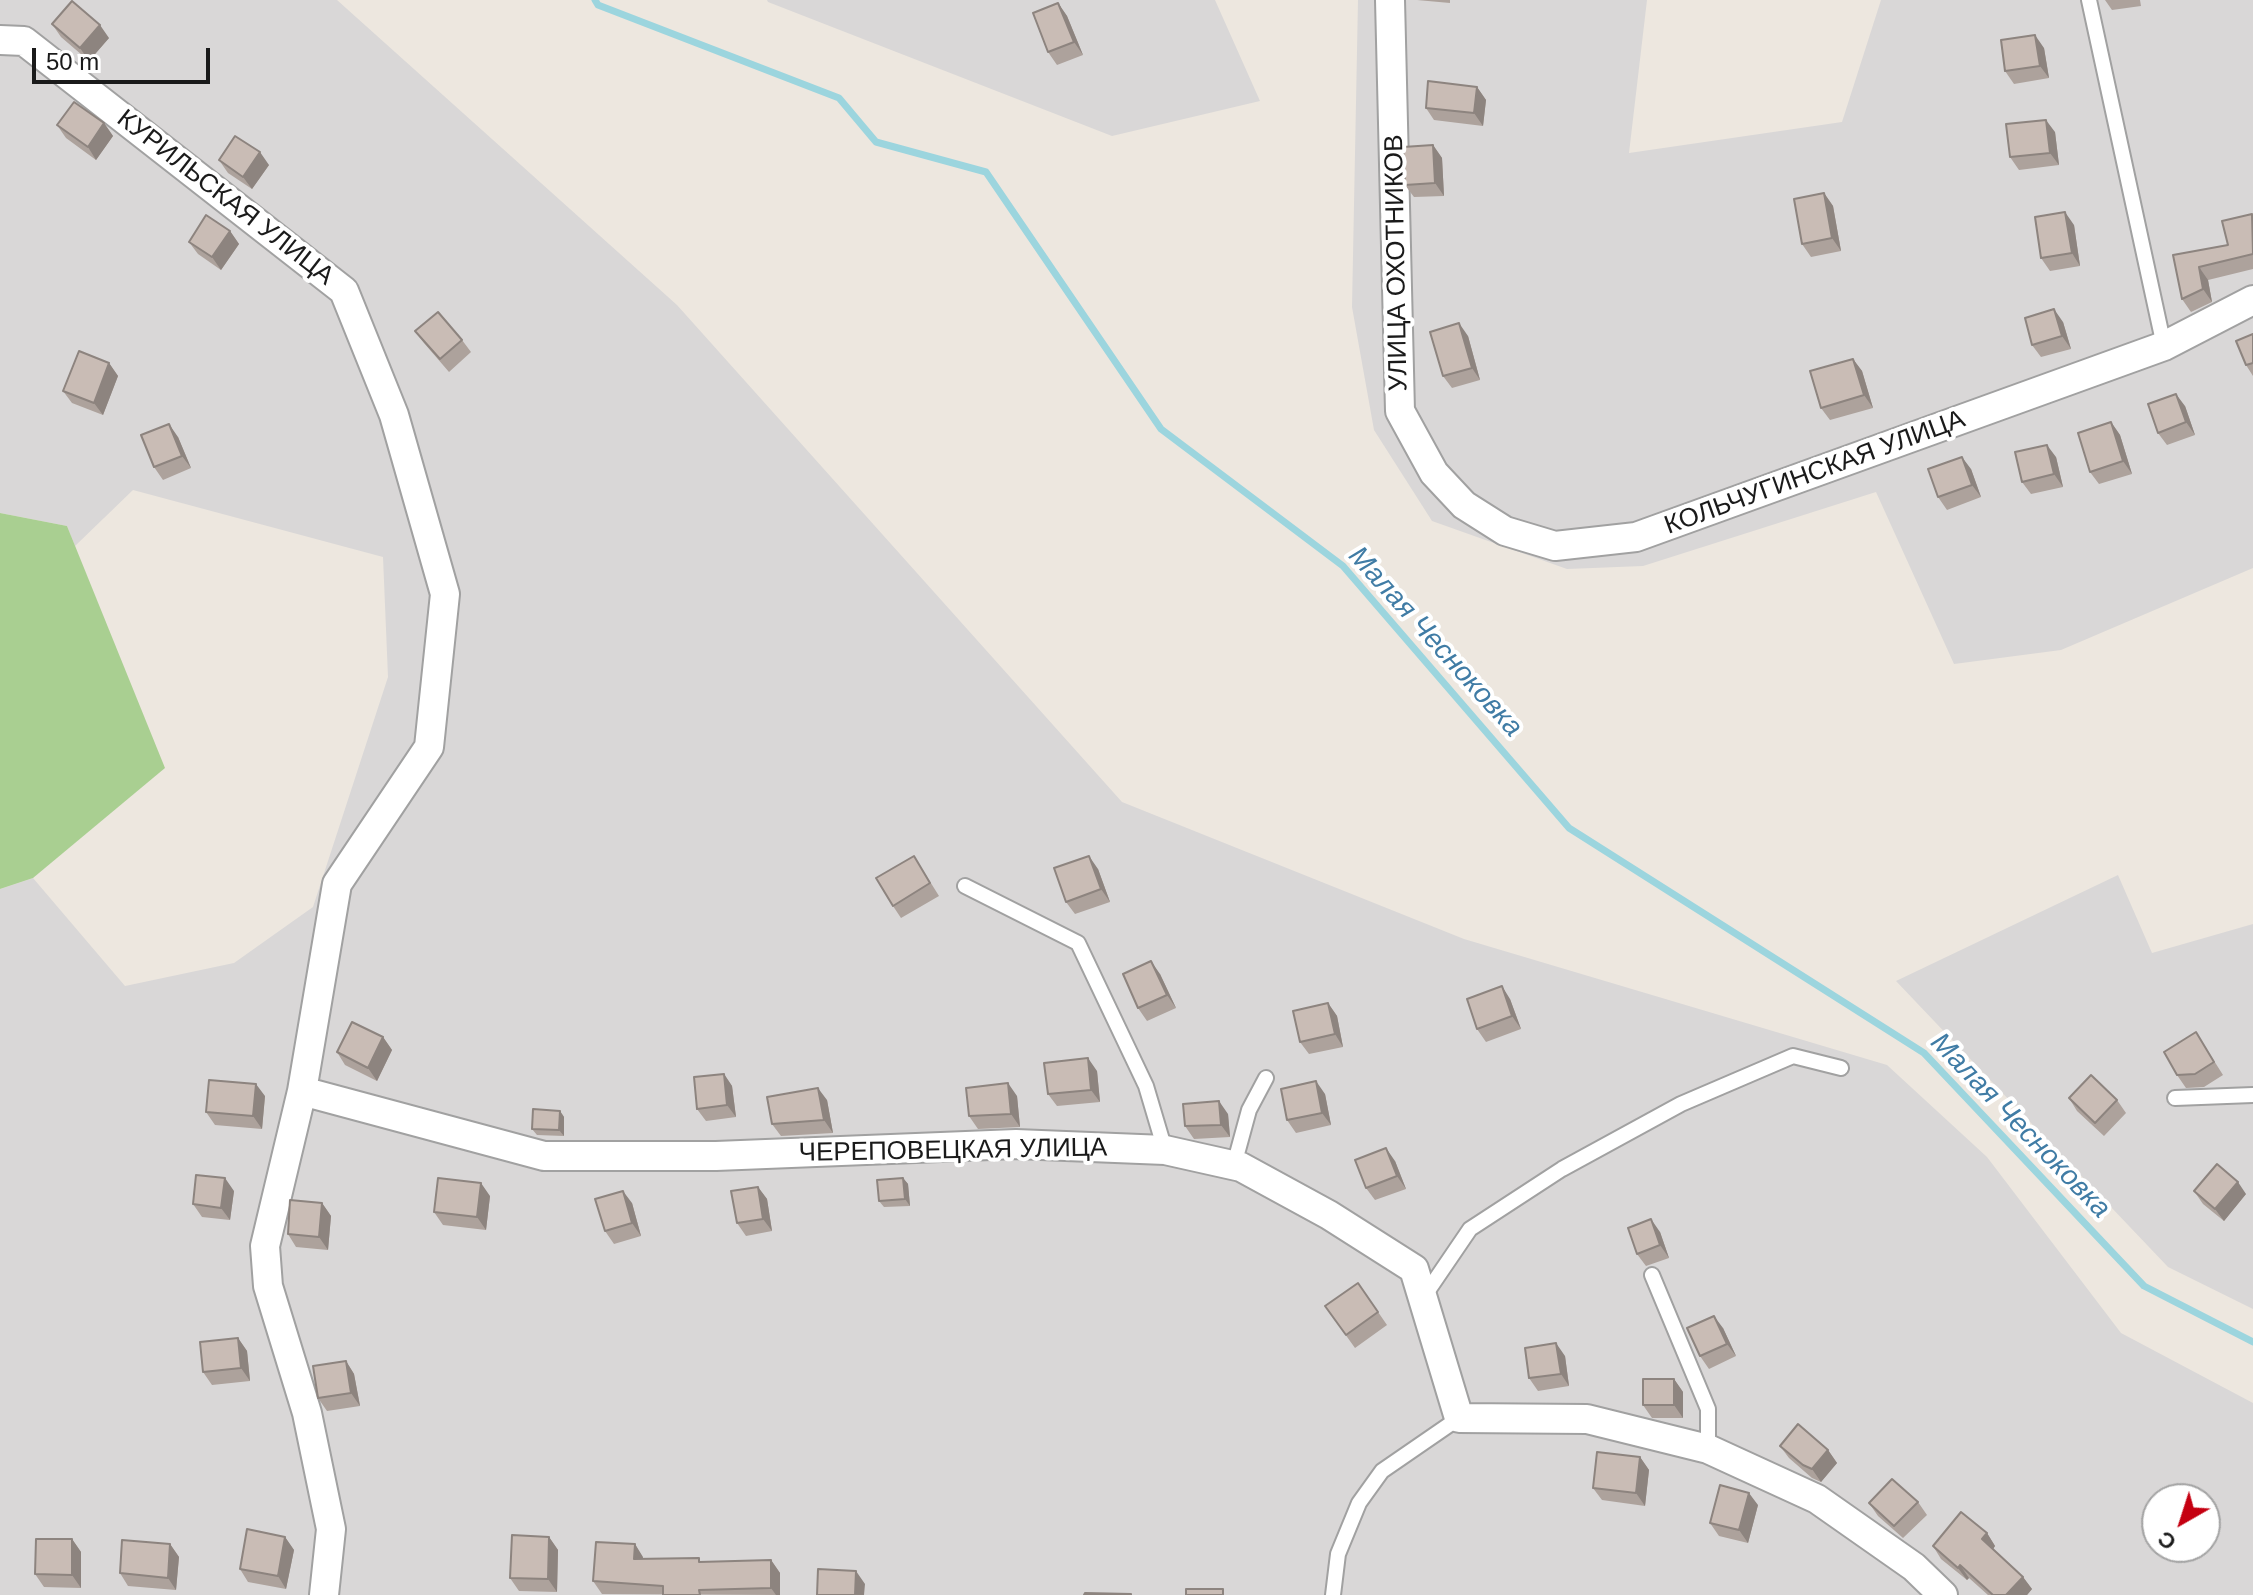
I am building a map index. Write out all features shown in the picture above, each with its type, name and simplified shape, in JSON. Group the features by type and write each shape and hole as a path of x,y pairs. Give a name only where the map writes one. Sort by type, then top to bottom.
{"street":[{"name":"УЛИЦА ОХОТНИКОВ","path":"1390,0 1400,411 1434,473 1464,505"},
{"name":"КУРИЛЬСКАЯ УЛИЦА","path":"0,40 24,41 344,291 394,415 445,594 429,747 337,884 302,1091"},
{"name":"КОЛЬЧУГИНСКАЯ УЛИЦА","path":"1464,505 1505,531 1555,546 1636,537 2164,346 2253,300"},
{"name":"ЧЕРЕПОВЕЦКАЯ УЛИЦА","path":"302,1091 544,1156 716,1156 1016,1144 1165,1150 1234,1165 1329,1215 1414,1269 1459,1418"},
{"path":"302,1091 265,1246 268,1286 307,1413 331,1529 324,1595"},
{"path":"1459,1418 1587,1419 1708,1449 1817,1499 1914,1567 1943,1595"}],"lane":[{"path":"2089,0 2164,346"},
{"path":"965,886 1078,943 1146,1086 1165,1150"},
{"path":"1422,1299 1470,1229 1575,1162 1681,1104 1793,1056 1841,1068"},
{"path":"1234,1165 1249,1110 1266,1078"},
{"path":"2175,1098 2253,1095"},
{"path":"1652,1275 1708,1409 1708,1449"},
{"path":"1333,1595 1338,1554 1359,1503 1382,1471 1459,1418"}],"shaded area":[{"path":"0,0 337,0 677,305 1122,802 1464,939 1887,1065 1987,1157 2121,1333 2253,1403 2253,1595 0,1595 0,889 33,878 125,986 234,963 313,907 388,677 383,557 133,490 75,546 67,526 0,513"},
{"path":"767,0 1215,0 1260,101 1112,136"},
{"path":"1358,0 1647,0 1629,153 1842,122 1881,0 2253,0 2253,568 2061,650 1954,664 1876,492 1643,566 1567,569 1432,521 1374,430 1352,307"},
{"path":"2118,875 2152,953 2253,924 2253,1309 2168,1267 1896,981"}],"green space":[{"path":"0,513 67,526 165,768 33,878 0,889"}],"building":[{"path":"72,1 100,25 80,48 52,24"},
{"path":"1058,3 1074,42 1048,52 1033,13"},
{"path":"2035,35 2040,66 2005,71 2001,40"},
{"path":"1428,81 1477,87 1474,113 1426,108"},
{"path":"74,102 104,123 88,147 57,125"},
{"path":"2046,120 2050,153 2010,157 2006,124"},
{"path":"235,136 260,152 243,177 219,160"},
{"path":"1433,145 1435,183 1405,185 1403,147"},
{"path":"1824,193 1832,238 1802,244 1794,199"},
{"path":"2065,212 2072,253 2041,258 2035,217"},
{"path":"2252,214 2253,254 2199,267 2203,289 2182,299 2173,255 2228,245 2222,221"},
{"path":"206,215 230,231 212,257 189,242"},
{"path":"2054,309 2062,336 2032,345 2025,318"},
{"path":"438,312 462,340 440,359 415,331"},
{"path":"1459,323 1472,368 1443,376 1430,332"},
{"path":"2253,334 2253,363 2246,365 2236,341"},
{"path":"79,351 109,363 94,403 63,391"},
{"path":"1853,359 1864,395 1821,408 1810,371"},
{"path":"2176,394 2186,422 2158,433 2148,404"},
{"path":"2111,422 2123,461 2090,472 2078,433"},
{"path":"169,424 182,456 154,467 141,435"},
{"path":"2047,445 2054,474 2022,482 2015,452"},
{"path":"1962,457 1972,485 1938,497 1928,469"},
{"path":"914,856 930,883 893,906 876,878"},
{"path":"1089,856 1101,889 1066,902 1054,868"},
{"path":"1151,961 1167,995 1138,1008 1123,974"},
{"path":"1502,986 1512,1016 1477,1029 1467,999"},
{"path":"1328,1003 1335,1034 1300,1042 1293,1011"},
{"path":"352,1022 383,1037 368,1068 337,1052"},
{"path":"2196,1032 2214,1062 2195,1074 2177,1075 2164,1052"},
{"path":"1088,1058 1091,1090 1048,1094 1044,1063"},
{"path":"724,1074 727,1105 697,1109 694,1077"},
{"path":"2091,1075 2117,1100 2095,1123 2069,1098"},
{"path":"209,1080 256,1084 253,1116 206,1112"},
{"path":"1316,1081 1322,1113 1287,1120 1281,1089"},
{"path":"1008,1083 1011,1114 969,1116 966,1088"},
{"path":"818,1088 824,1120 772,1124 767,1097"},
{"path":"1219,1101 1221,1125 1185,1126 1183,1104"},
{"path":"533,1109 560,1111 559,1130 532,1129"},
{"path":"1386,1148 1397,1176 1366,1188 1355,1160"},
{"path":"2217,1164 2238,1182 2215,1209 2194,1191"},
{"path":"196,1175 225,1178 221,1208 193,1204"},
{"path":"438,1178 481,1183 477,1217 434,1212"},
{"path":"903,1178 905,1199 879,1201 877,1180"},
{"path":"758,1187 763,1219 737,1223 731,1191"},
{"path":"623,1191 632,1223 605,1231 595,1199"},
{"path":"290,1200 322,1203 319,1237 288,1234"},
{"path":"1651,1219 1660,1245 1637,1254 1628,1228"},
{"path":"1358,1283 1378,1312 1346,1335 1325,1306"},
{"path":"1714,1316 1727,1344 1700,1356 1687,1328"},
{"path":"238,1338 241,1368 203,1372 200,1342"},
{"path":"1556,1343 1561,1374 1529,1378 1525,1348"},
{"path":"346,1361 351,1393 318,1398 313,1366"},
{"path":"1643,1379 1674,1379 1674,1405 1643,1405"},
{"path":"1798,1424 1828,1450 1812,1469 1780,1446"},
{"path":"1597,1452 1640,1457 1636,1493 1593,1488"},
{"path":"1892,1479 1918,1502 1894,1526 1869,1503"},
{"path":"1720,1485 1749,1493 1739,1530 1710,1523"},
{"path":"1961,1512 1987,1533 1982,1539 2023,1577 2006,1595 1993,1595 1933,1546"},
{"path":"247,1529 285,1537 278,1576 240,1569"},
{"path":"512,1535 549,1537 548,1579 510,1578"},
{"path":"36,1539 72,1539 72,1575 35,1574"},
{"path":"122,1540 170,1544 168,1578 120,1573"},
{"path":"596,1542 635,1544 634,1559 699,1558 699,1562 771,1560 771,1588 699,1590 700,1595 663,1595 663,1586 593,1581"},
{"path":"818,1569 856,1571 855,1595 817,1595"},
{"path":"1186,1589 1223,1589 1223,1595 1186,1595"},
{"path":"1131,1594 1131,1595 1084,1595"}],"waterway":[{"name":"Малая Чесноковка","path":"595,0 598,5 839,98 876,142 986,172 1161,429 1343,566 1569,828 1924,1053 2144,1286 2253,1342"}]}
